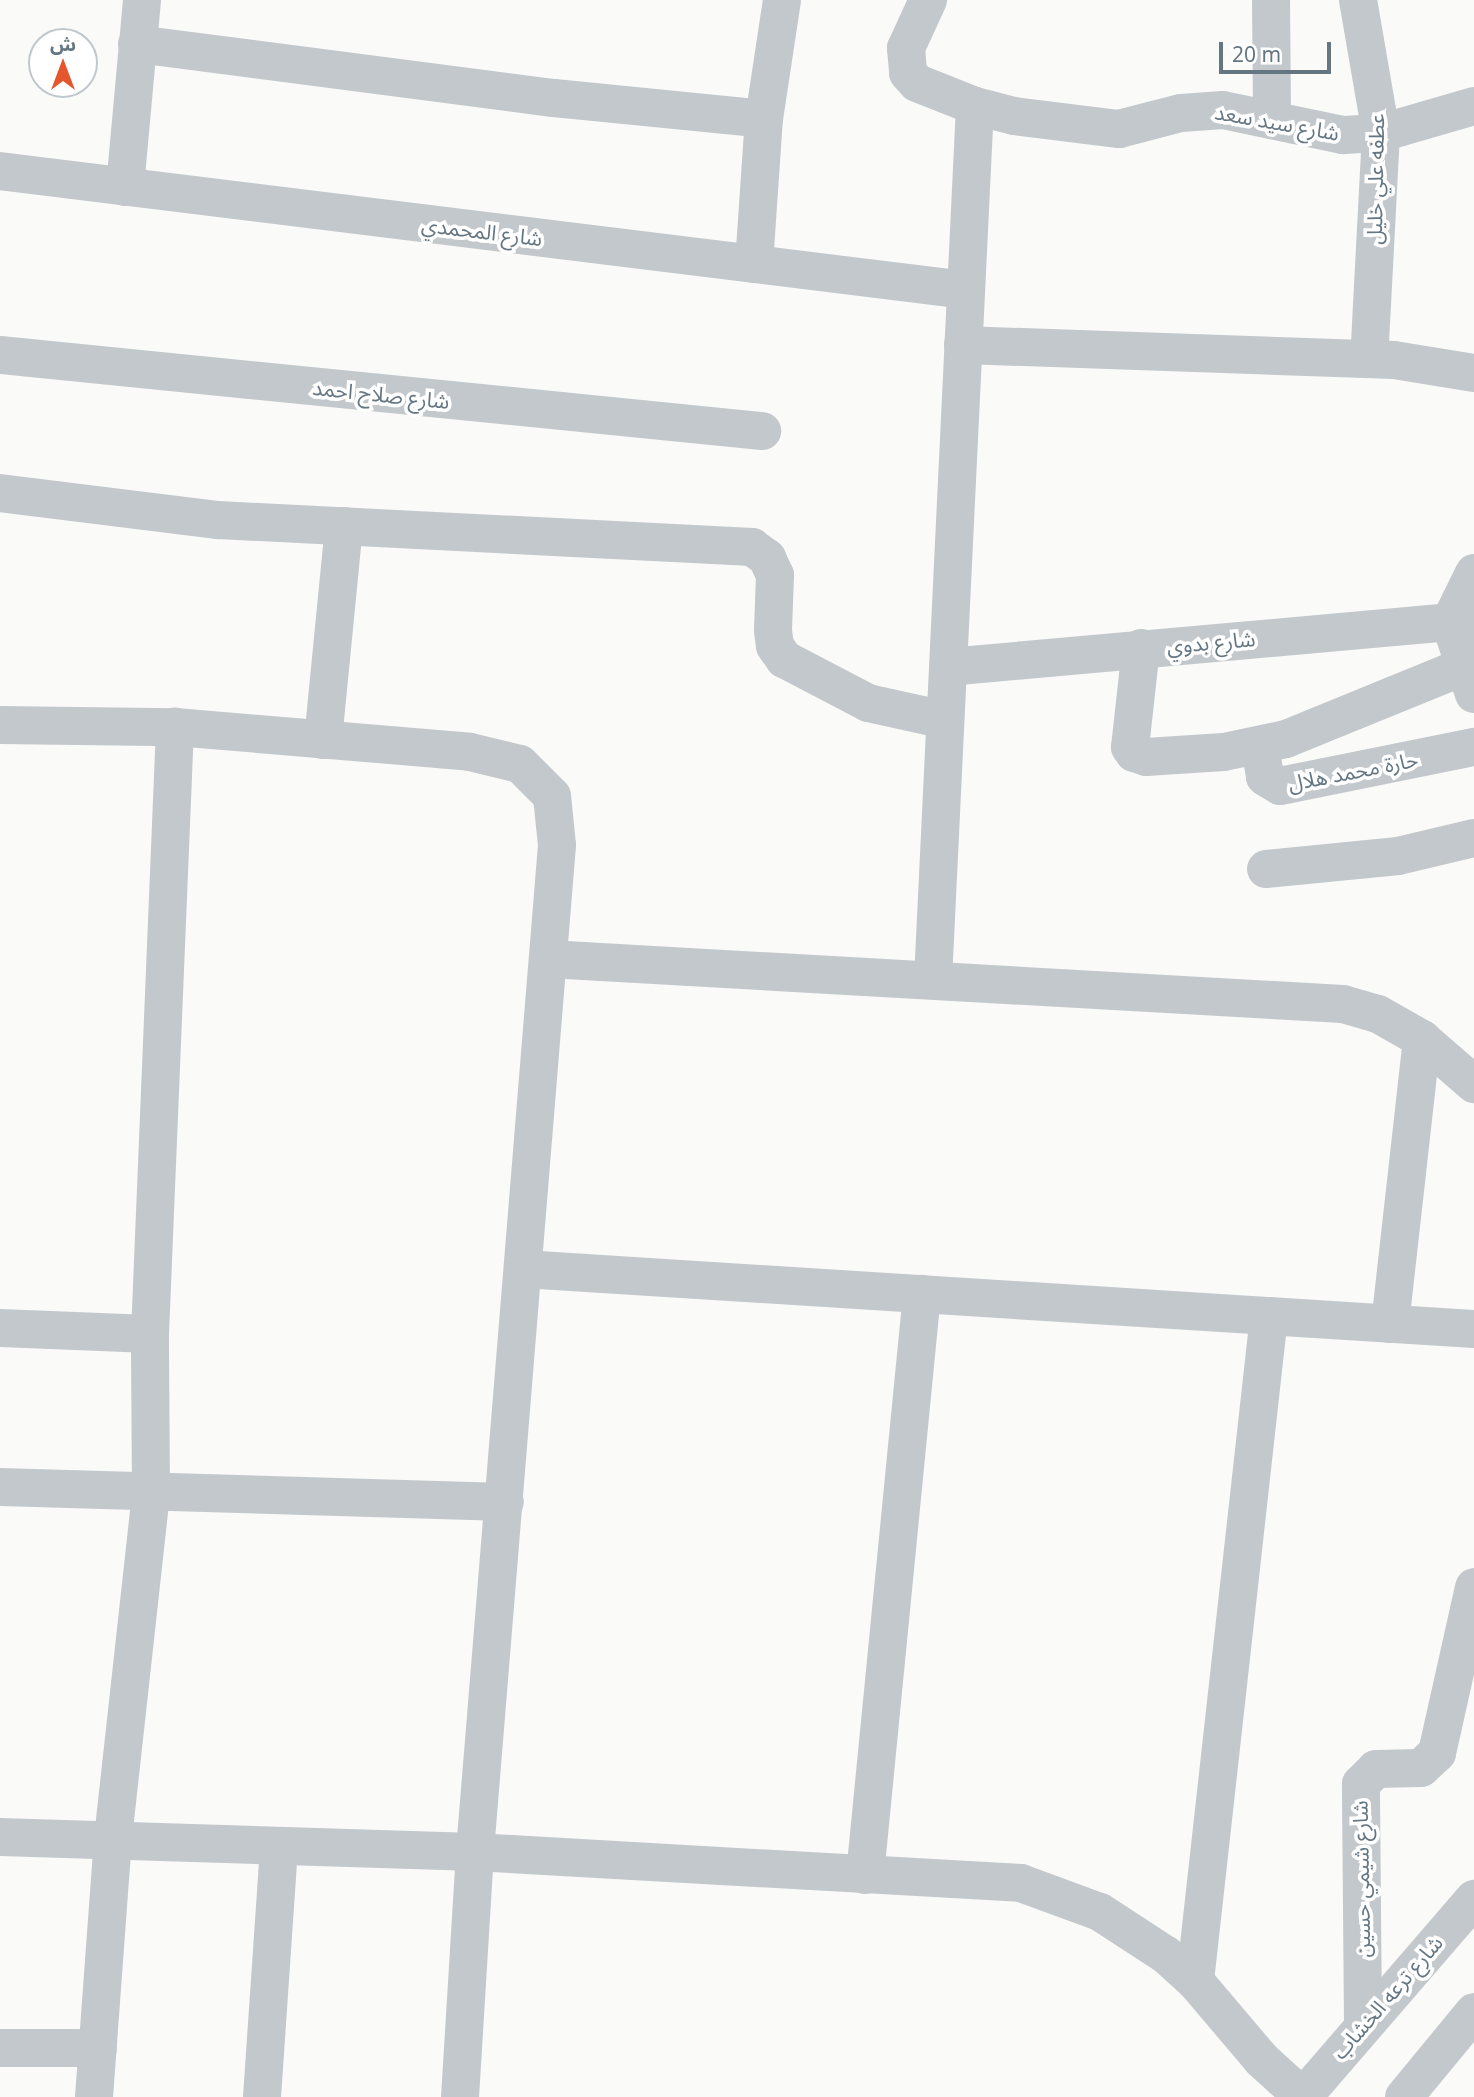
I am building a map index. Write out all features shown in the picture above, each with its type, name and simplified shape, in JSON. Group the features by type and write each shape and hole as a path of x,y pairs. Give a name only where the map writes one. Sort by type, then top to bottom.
{"street":[{"path":"124,187 142,0"},
{"path":"754,264 764,119 782,0"},
{"name":"شارع سيد سعد","path":"928,0 904,61 917,83 975,106 1094,129 1141,127 1202,110 1272,120 1317,132 1381,133 1474,106"},
{"path":"1271,0 1272,120"},
{"name":"عطفه علي خليل","path":"1357,0 1381,133 1369,359"},
{"path":"137,44 554,98 764,119"},
{"path":"933,980 975,106"},
{"name":"شارع المحمدي","path":"0,171 965,290"},
{"path":"963,345 1369,359 1474,373"},
{"name":"شارع صلاح احمد","path":"0,355 762,431"},
{"path":"0,493 218,520 752,547 767,558 775,575 773,630 775,646 784,659 868,703 946,720"},
{"path":"323,740 344,526"},
{"path":"1141,648 1130,747 1134,754 1182,755 1260,746 1469,680 1462,621 1474,573"},
{"name":"شارع بدوي","path":"948,667 1462,621"},
{"path":"0,725 175,727 470,752 520,764 552,796 557,845 475,1852 460,2097"},
{"path":"94,2097 113,1838 152,1493 150,1334 175,727"},
{"name":"حارة محمد هلال","path":"1260,746 1265,777 1280,786 1474,747"},
{"path":"1266,869 1398,856 1474,838"},
{"path":"548,958 1343,1004 1378,1014 1422,1039 1474,1084"},
{"path":"1390,1324 1422,1039"},
{"path":"523,1269 1474,1329"},
{"path":"864,1875 922,1294"},
{"path":"1195,1981 1269,1316"},
{"path":"0,1328 150,1334"},
{"path":"0,1487 505,1502"},
{"name":"شارع شيمي حسين","path":"1363,2024 1361,1784 1376,1769 1421,1768 1437,1753 1468,1646 1474,1587"},
{"path":"0,1837 113,1838 279,1847 475,1852 1021,1883 1100,1912 1166,1955 1195,1981 1262,2060 1303,2097"},
{"path":"262,2097 279,1847"},
{"name":"شارع ترعه الخشاب","path":"1303,2097 1363,2024 1474,1899"},
{"path":"1404,2097 1474,2012"},
{"path":"0,2048 97,2048"}]}
